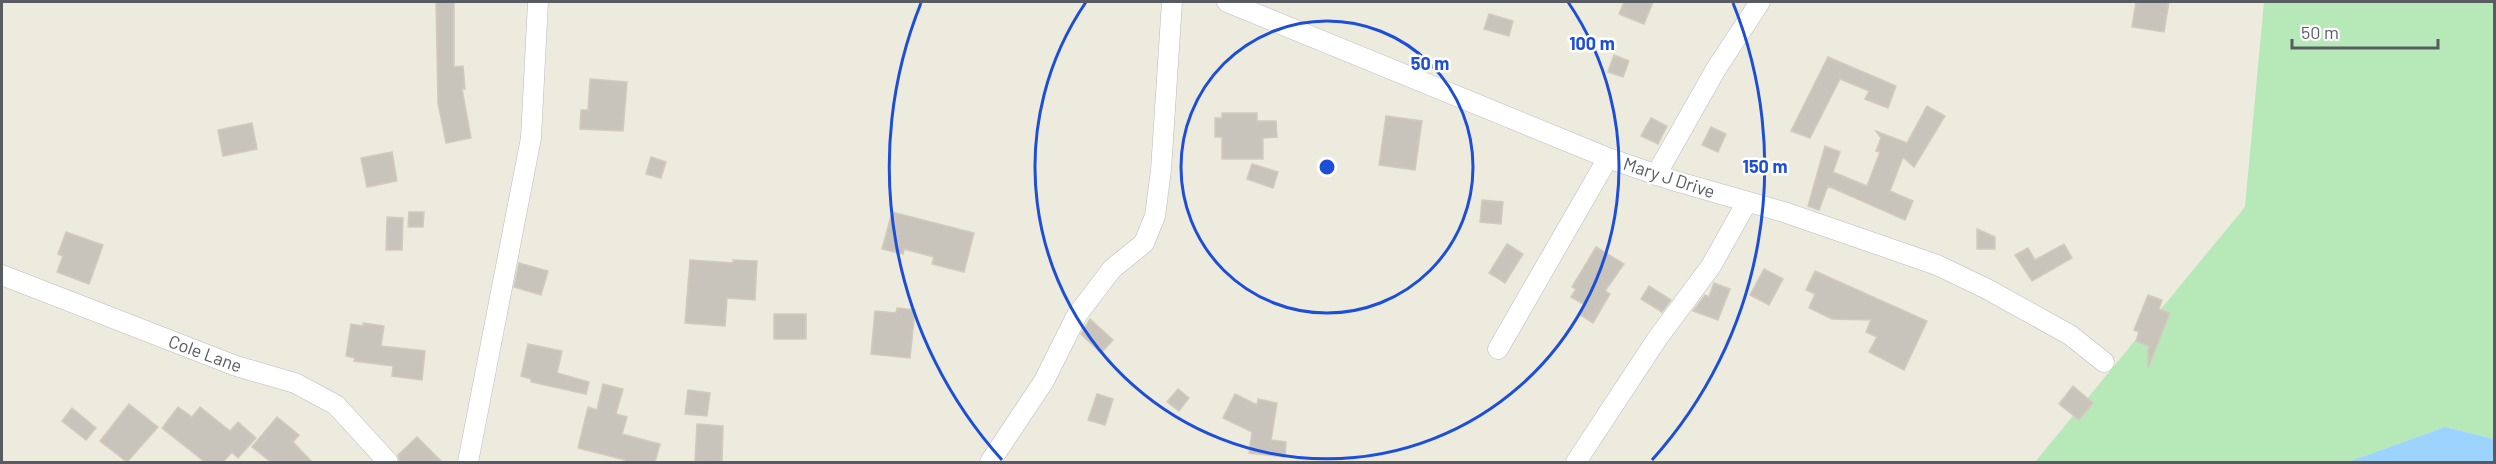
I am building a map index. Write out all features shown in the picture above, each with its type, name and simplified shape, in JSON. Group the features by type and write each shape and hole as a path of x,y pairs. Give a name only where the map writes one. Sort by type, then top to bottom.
{"street":[{"path":"468,462 531,138 538,2"},
{"path":"990,462 1044,381 1077,315 1112,269 1144,243 1155,216 1161,170 1172,2"},
{"name":"Mary J Drive","path":"1227,2 1608,158 1656,175 1748,202 1937,266 1988,289 2070,335 2104,362"},
{"path":"1656,175 1716,69 1760,2"},
{"path":"1498,349 1608,158"},
{"path":"1576,462 1657,339 1712,266 1748,202"},
{"name":"Cole Lane","path":"2,275 236,366 295,382 336,405 388,462"}],"green space":[{"path":"2264,2 2494,2 2494,439 2445,427 2348,462 2035,462 2245,207"}],"water":[{"path":"2445,427 2494,439 2494,462 2348,462"}],"building":[{"path":"436,2 454,2 454,67 463,66 465,89 462,89 471,138 446,143 438,103"},
{"path":"1624,2 1653,2 1644,24 1619,14"},
{"path":"2136,2 2169,2 2164,32 2132,27"},
{"path":"1489,14 1513,21 1509,36 1484,29"},
{"path":"1614,55 1629,61 1623,77 1608,72"},
{"path":"1828,57 1896,86 1888,108 1865,99 1869,91 1840,79 1810,138 1791,131"},
{"path":"590,79 627,82 623,131 580,129 581,110 588,110"},
{"path":"1927,106 1945,116 1914,167 1903,157 1890,191 1913,201 1905,220 1828,186 1819,210 1808,206 1825,146 1840,152 1833,172 1867,186 1880,152 1876,151 1881,138 1876,131 1907,143"},
{"path":"1222,113 1257,113 1257,121 1276,121 1277,137 1263,138 1263,159 1222,159 1222,137 1215,137 1215,118 1222,118"},
{"path":"1386,116 1422,121 1415,170 1379,165"},
{"path":"1651,118 1667,126 1658,144 1641,136"},
{"path":"252,123 257,149 223,156 218,130"},
{"path":"1711,127 1726,134 1718,152 1702,145"},
{"path":"392,152 397,181 367,187 361,158"},
{"path":"651,157 666,162 661,178 646,174"},
{"path":"1252,164 1278,172 1273,188 1247,179"},
{"path":"1482,200 1503,202 1501,224 1480,222"},
{"path":"409,212 424,212 423,227 408,227"},
{"path":"892,212 974,233 964,272 932,264 934,257 904,249 903,254 882,249"},
{"path":"387,217 403,218 402,250 386,250"},
{"path":"1977,229 1995,237 1995,249 1977,249"},
{"path":"66,232 103,245 89,284 57,272 63,256 58,254"},
{"path":"1507,244 1523,254 1505,283 1489,273"},
{"path":"2064,244 2072,258 2032,281 2015,255 2028,248 2035,260"},
{"path":"1596,247 1624,264 1605,291 1610,294 1593,323 1579,314 1585,305 1571,297 1576,289 1572,287"},
{"path":"690,260 733,263 733,260 757,261 755,300 727,298 725,326 685,323"},
{"path":"519,263 548,271 541,295 514,287"},
{"path":"1764,269 1783,279 1769,305 1750,295"},
{"path":"1815,271 1927,321 1904,370 1869,352 1877,337 1866,332 1871,320 1832,319 1809,308 1815,294 1806,290"},
{"path":"1714,283 1730,289 1718,320 1693,311 1705,295 1709,297"},
{"path":"1649,286 1671,300 1662,312 1641,299"},
{"path":"2148,295 2162,300 2159,309 2170,313 2148,368 2148,346 2136,341 2139,332 2134,330"},
{"path":"897,308 915,310 910,358 871,354 875,311 896,313"},
{"path":"774,314 806,314 806,339 774,339"},
{"path":"1090,319 1113,340 1101,353 1081,334"},
{"path":"363,323 384,326 381,346 425,351 422,380 392,376 393,366 354,361 355,358 346,356 351,324 363,326"},
{"path":"528,344 562,351 557,373 589,382 586,394 531,382 531,379 521,376"},
{"path":"603,384 623,389 616,414 627,417 622,434 660,444 655,462 624,462 625,460 578,448 588,407 597,410"},
{"path":"2073,386 2093,403 2079,420 2059,404"},
{"path":"1178,389 1189,398 1179,411 1167,402"},
{"path":"688,390 710,393 707,416 685,414"},
{"path":"1097,394 1113,399 1105,425 1088,420"},
{"path":"1235,394 1257,405 1258,399 1277,403 1271,440 1286,442 1285,457 1249,453 1252,432 1223,418"},
{"path":"129,404 158,427 127,462 100,441"},
{"path":"178,407 192,417 200,407 230,431 238,422 256,438 238,458 232,452 223,462 205,462 162,428"},
{"path":"72,408 96,428 86,440 62,421"},
{"path":"277,417 299,435 293,442 312,462 271,462 252,447"},
{"path":"697,424 723,426 722,462 695,461"},
{"path":"417,437 442,462 400,462 398,455"}]}
